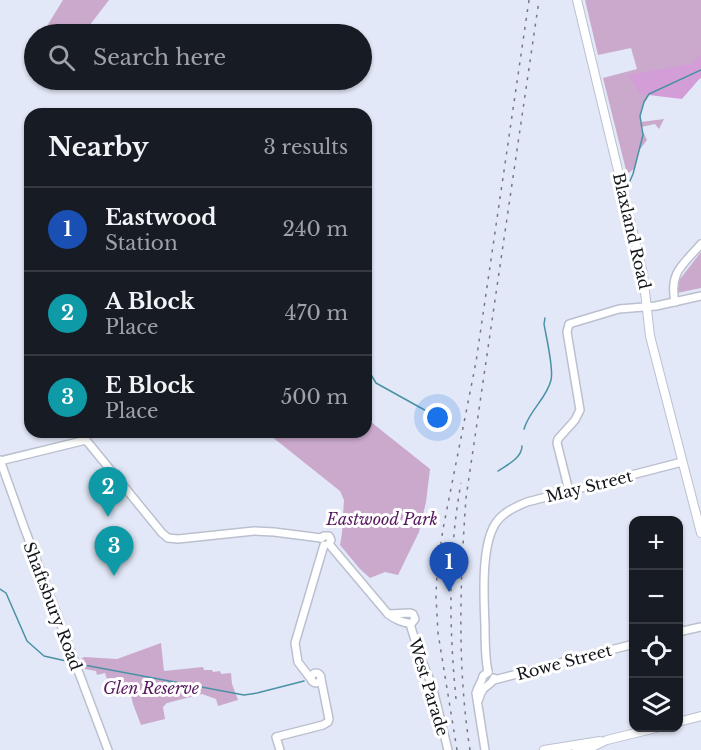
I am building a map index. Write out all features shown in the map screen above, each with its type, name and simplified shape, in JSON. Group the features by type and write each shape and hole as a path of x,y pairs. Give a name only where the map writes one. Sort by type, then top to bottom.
{"main road":[{"name":"Blaxland Road","path":"577,0 644,274 651,342 701,533"},
{"path":"683,721 701,716"},
{"path":"544,750 607,740 640,732"},
{"path":"578,750 607,740"}],"street":[{"path":"675,302 674,279 701,244"},
{"path":"569,491 557,443 578,416 580,407 567,332 568,325 573,321 619,309 647,307 701,296"},
{"path":"0,461 86,440 168,538 264,531 325,542 388,614 408,623"},
{"name":"Shaftsbury Road","path":"0,461 108,750"},
{"name":"May Street","path":"489,681 492,674 488,672 485,568 490,535 499,519 521,504 682,462"},
{"path":"280,750 276,737 323,725 329,719 315,678 298,662 295,647 296,636 325,542"},
{"name":"West Parade","path":"388,614 412,614 414,617 413,622 408,623 432,685 448,750"},
{"path":"683,631 701,625"},
{"name":"Rowe Street","path":"489,681 629,645"},
{"path":"485,750 478,705 482,691 489,681"}],"green space":[{"path":"63,0 109,0 91,24 48,24"},
{"path":"585,0 701,0 701,78 689,86 649,94 642,107 641,122 664,119 659,129 655,124 641,127 647,140 639,151 635,167 627,174 603,78 637,69 631,48 598,55"},
{"path":"701,252 701,288 677,293 677,283"},
{"name":"Eastwood Park","path":"372,423 430,469 419,532 398,575 385,572 370,578 340,545 344,500 340,491 274,438 372,438"},
{"name":"Glen Reserve","path":"161,643 164,671 203,667 204,670 220,671 221,674 231,673 238,700 218,706 216,699 202,694 167,703 163,707 165,719 141,725 128,683 110,688 105,673 97,675 96,671 85,669 81,659 84,657 117,659"}],"shaded area":[{"path":"701,55 701,77 682,99 640,94 628,75 691,64"}],"waterway":[{"path":"626,190 633,174 643,135 640,116 644,102 649,94 701,70"},
{"path":"524,429 526,422 546,393 551,380 545,318"},
{"path":"372,376 376,383 439,418"},
{"path":"498,471 517,458 522,446"},
{"path":"0,589 6,593 27,641 44,656 66,661"},
{"path":"84,665 244,695 304,681"}],"railway":[{"path":"457,750 438,633 437,572 443,529 476,362 529,0"},
{"path":"470,750 461,656 462,561 466,498 539,0"},
{"path":"456,699 451,591 454,537 461,483"}],"place":[{"name":"A Block","path":"108,517"},
{"name":"E Block","path":"114,576"},
{"name":"Eastwood","path":"449,592"}]}
